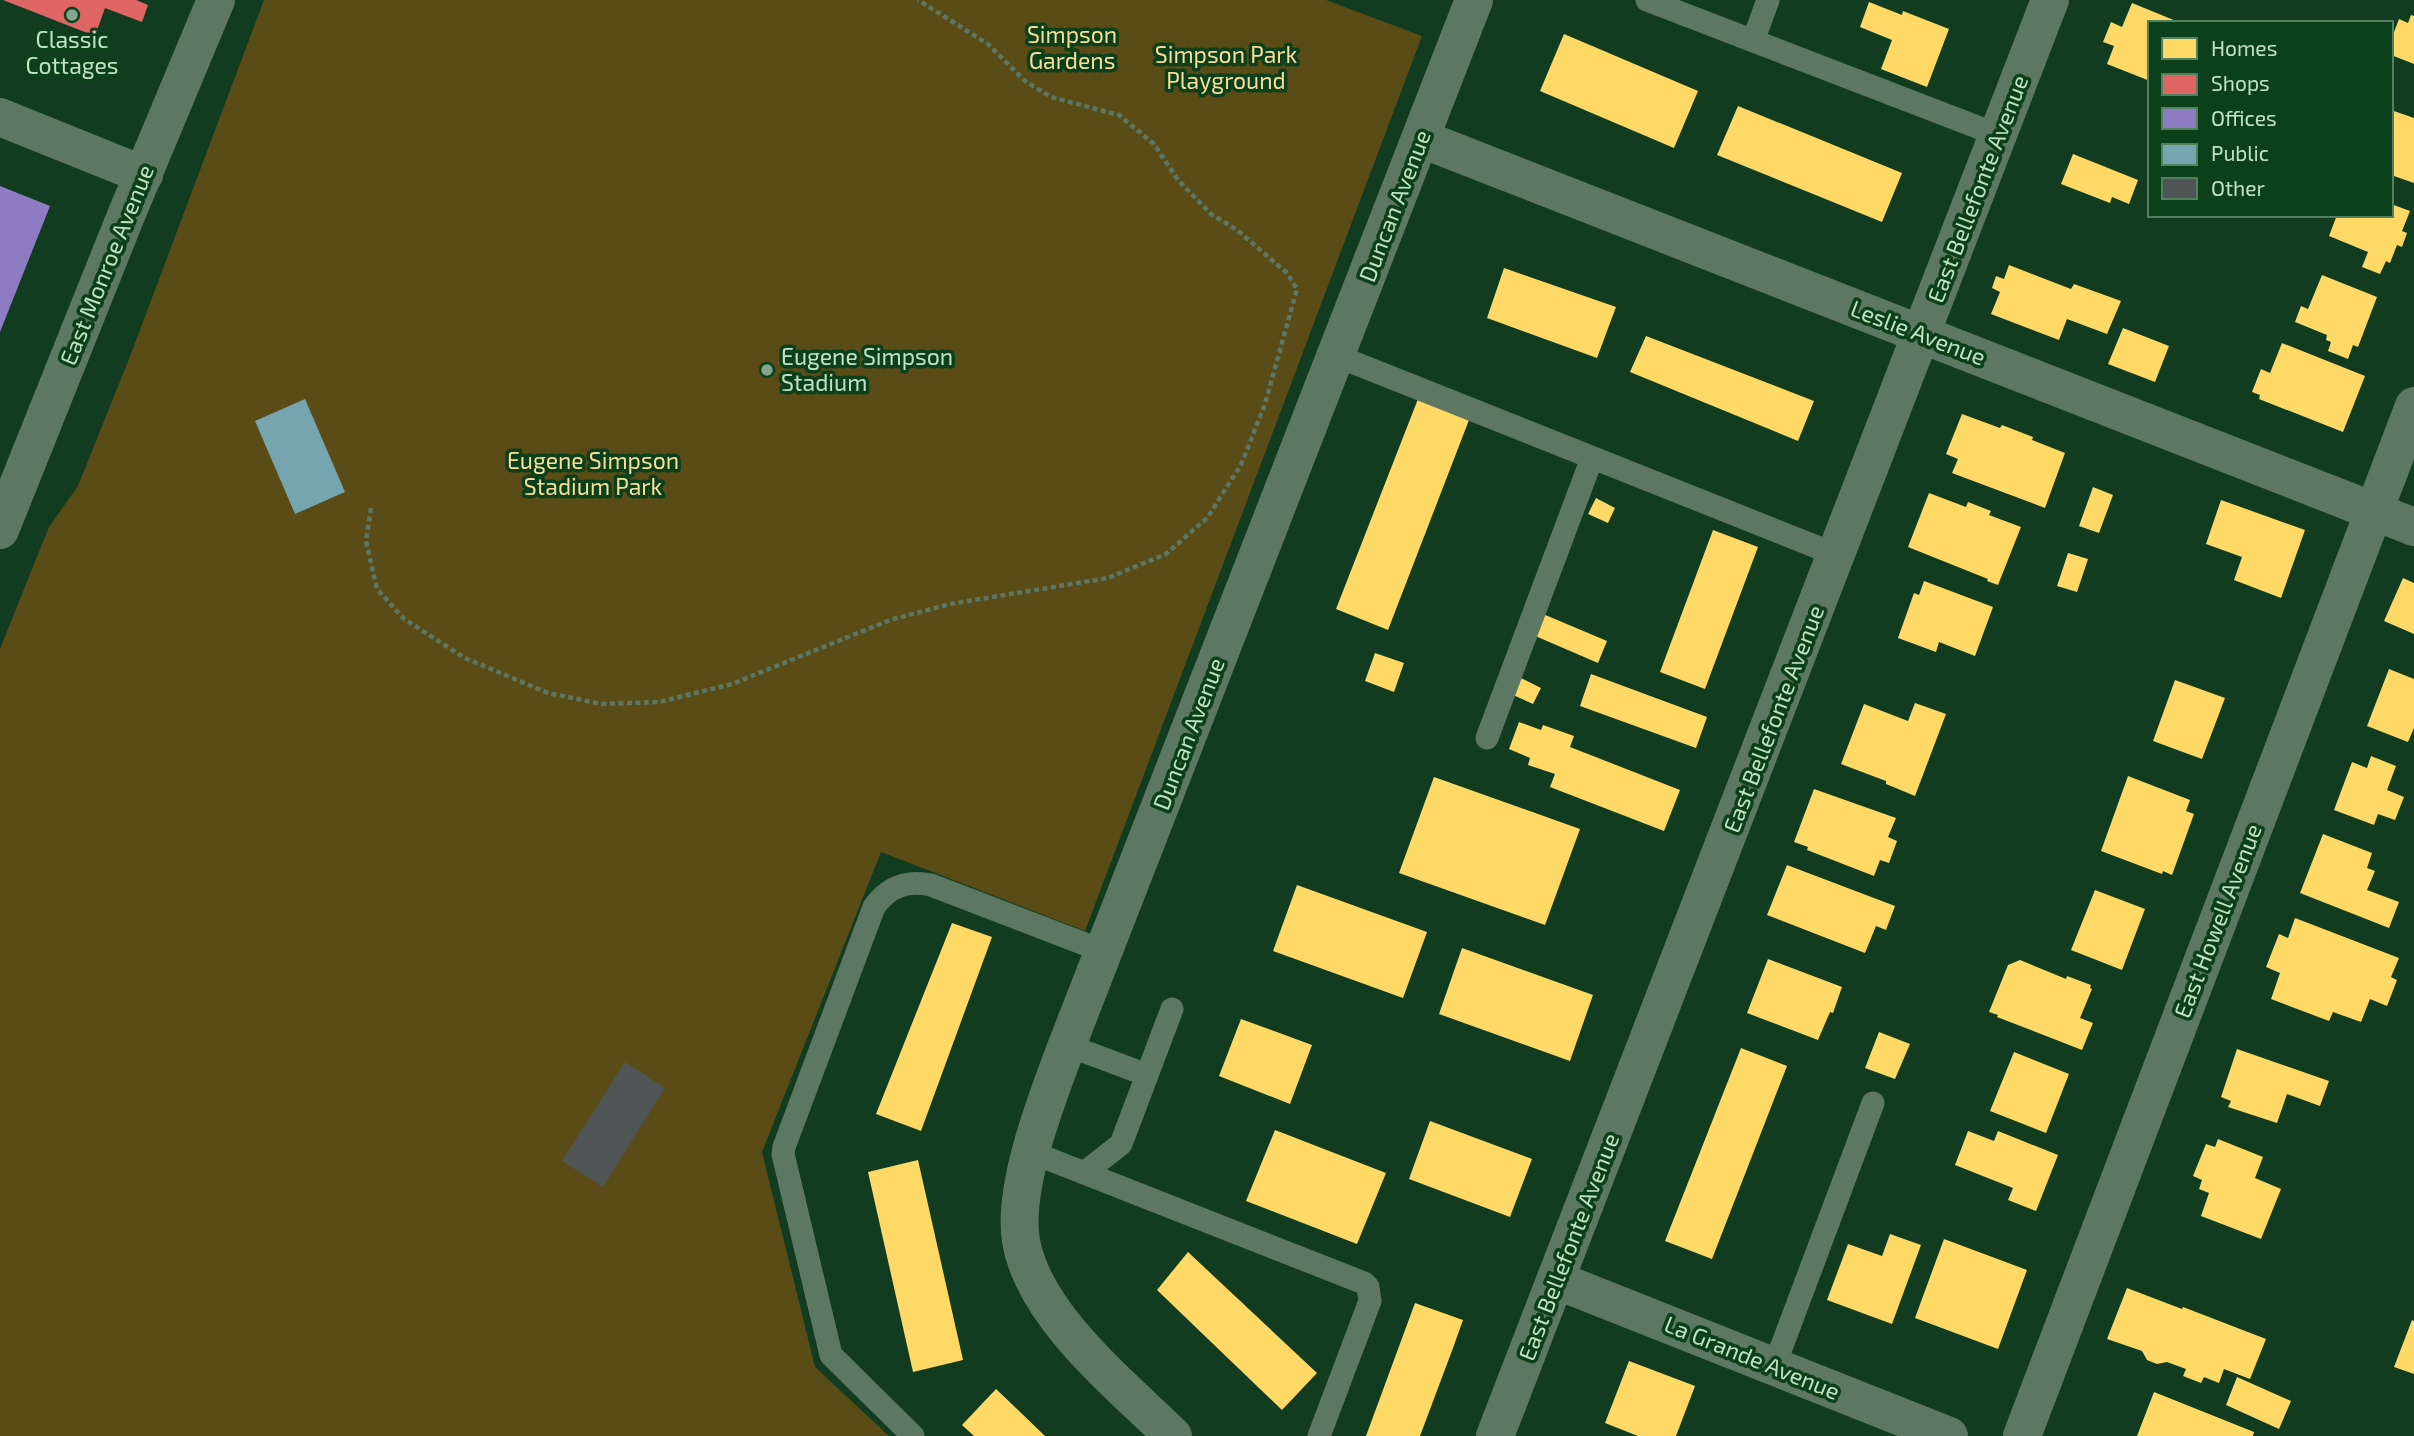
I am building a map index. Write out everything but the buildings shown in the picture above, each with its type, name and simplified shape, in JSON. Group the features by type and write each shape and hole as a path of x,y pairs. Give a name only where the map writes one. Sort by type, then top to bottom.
{"street":[{"name":"East Monroe Avenue","path":"0,530 216,0"},
{"name":"Duncan Avenue","path":"1173,1436 1088,1353 1048,1307 1031,1273 1021,1240 1022,1195 1031,1152 1104,951 1474,0"},
{"name":"East Bellefonte Avenue","path":"1495,1436 2050,0"},
{"path":"0,117 144,175"},
{"name":"Leslie Avenue","path":"1422,139 2414,527"},
{"name":"East Howell Avenue","path":"2022,1436 2414,406"},
{"name":"La Grande Avenue","path":"1556,1280 1949,1436"}],"lane":[{"path":"1647,0 1998,135"},
{"path":"1753,41 1768,0"},
{"path":"1337,356 1837,555"},
{"path":"1487,738 1592,458"},
{"path":"913,1436 831,1355 783,1154 874,907 882,896 893,888 906,883 924,883 1104,951"},
{"path":"1084,1173 1121,1144 1172,1009"},
{"path":"1068,1045 1147,1075"},
{"path":"1774,1367 1873,1103"},
{"path":"1031,1152 1364,1283 1368,1287 1370,1301 1319,1436"}],"path":[{"path":"371,508 366,541 377,589 404,619 465,658 548,693 602,704 659,702 732,684 890,620 950,604 1108,578 1166,554 1207,518 1241,465 1265,404 1297,289 1287,273 1237,230 1211,214 1178,180 1154,144 1119,115 1051,97 1025,81 988,44 918,0"}],"green space":[{"name":"Eugene Simpson Stadium Park","path":"264,0 1326,0 1422,36 1085,931 881,852 762,1152 815,1367 889,1436 0,1436 0,649 49,527 78,486 129,359"}],"place":[{"name":"Classic Cottages","path":"72,15"},
{"name":"Eugene Simpson Stadium","path":"767,370"}],"park label":[{"name":"Simpson Gardens","path":"1072,48"},
{"name":"Simpson Park Playground","path":"1226,68"}]}
